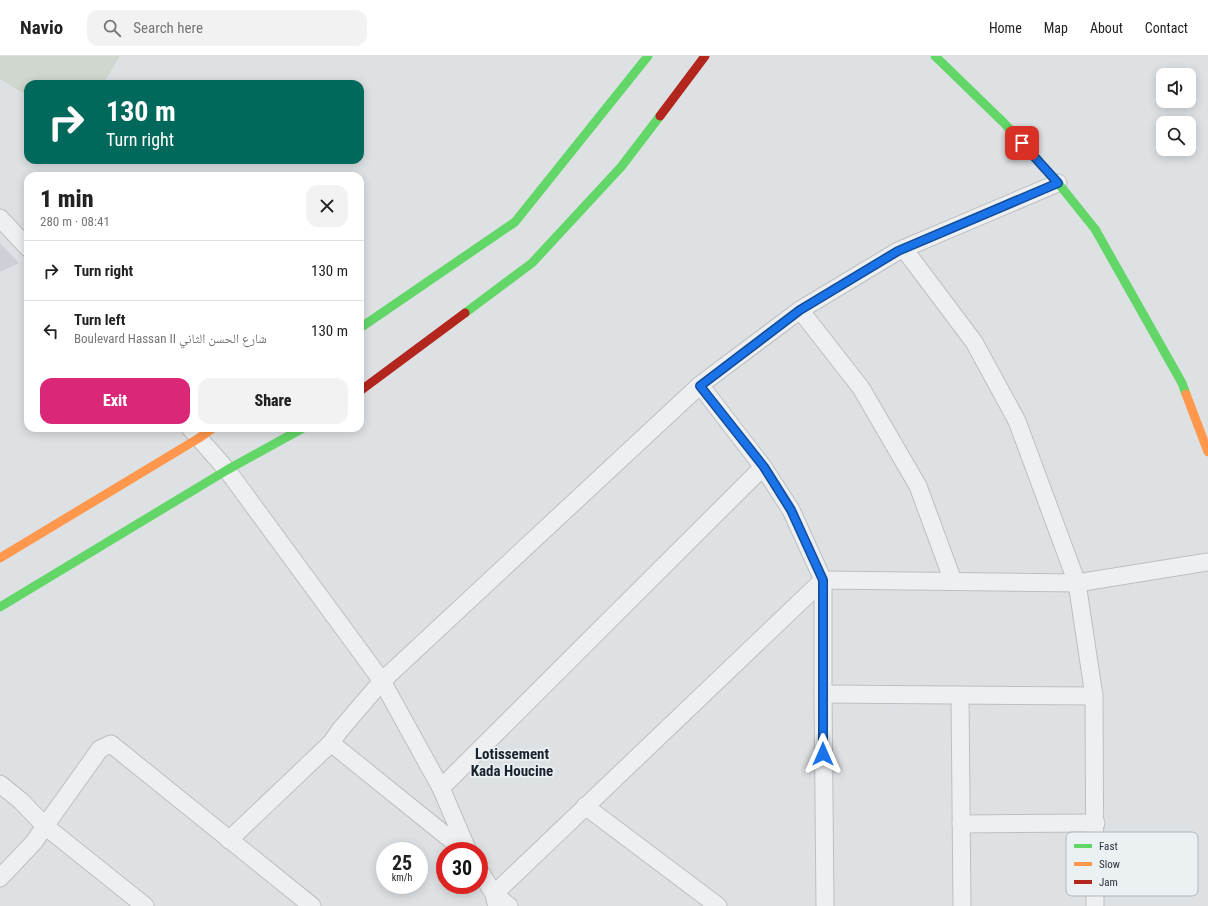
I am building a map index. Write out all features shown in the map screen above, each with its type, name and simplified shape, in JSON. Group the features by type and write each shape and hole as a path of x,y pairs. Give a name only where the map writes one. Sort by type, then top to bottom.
{"main road":[{"path":"364,325 515,222 648,56"},
{"path":"364,388 532,262 621,167 705,56"},
{"path":"935,56 1004,123 1058,183 1095,229 1182,383 1208,452"},
{"path":"0,607 227,470 295,432"},
{"path":"0,558 194,433"}],"street":[{"path":"229,840 331,743 340,730 382,681 700,386 800,310 898,251 1058,183"},
{"path":"0,218 24,244"},
{"path":"904,249 974,342 1017,421 1077,583 1094,696 1096,832"},
{"path":"800,310 862,388 918,486 953,581"},
{"path":"700,386 764,467 791,510 823,580 825,906"},
{"path":"194,433 227,470 382,681 441,788 462,842"},
{"path":"441,788 764,467"},
{"path":"495,900 585,806 823,580 1077,583 1208,562"},
{"path":"823,694 1094,696"},
{"path":"960,695 962,906"},
{"path":"331,743 455,842"},
{"path":"0,878 34,842 100,749 111,744 312,906"},
{"path":"0,784 21,801 45,826 145,906"},
{"path":"585,806 718,906"},
{"path":"961,824 1096,823"},
{"path":"488,887 495,900 509,906"},
{"path":"1095,896 1095,906"}],"shaded area":[{"path":"0,56 120,56 105,80 24,80 24,94 0,79"},
{"path":"0,243 19,263 0,272"}],"traffic: fast":[{"path":"364,325 515,222 648,56"},
{"path":"935,56 1004,123 1058,183 1095,229 1182,383 1186,394"},
{"path":"465,313 532,263 621,167 660,116"},
{"path":"0,607 227,470 296,432"}],"traffic: slow":[{"path":"1186,394 1208,452"},
{"path":"0,558 207,432"}],"traffic: jam":[{"path":"660,116 705,56"},
{"path":"364,388 465,313"}],"district":[{"name":"Lotissement Kada Houcine","path":"512,762"}],"route":[{"path":"823,754 823,580 791,510 764,467 700,386 800,310 898,251 1058,183 1022,143"}]}
